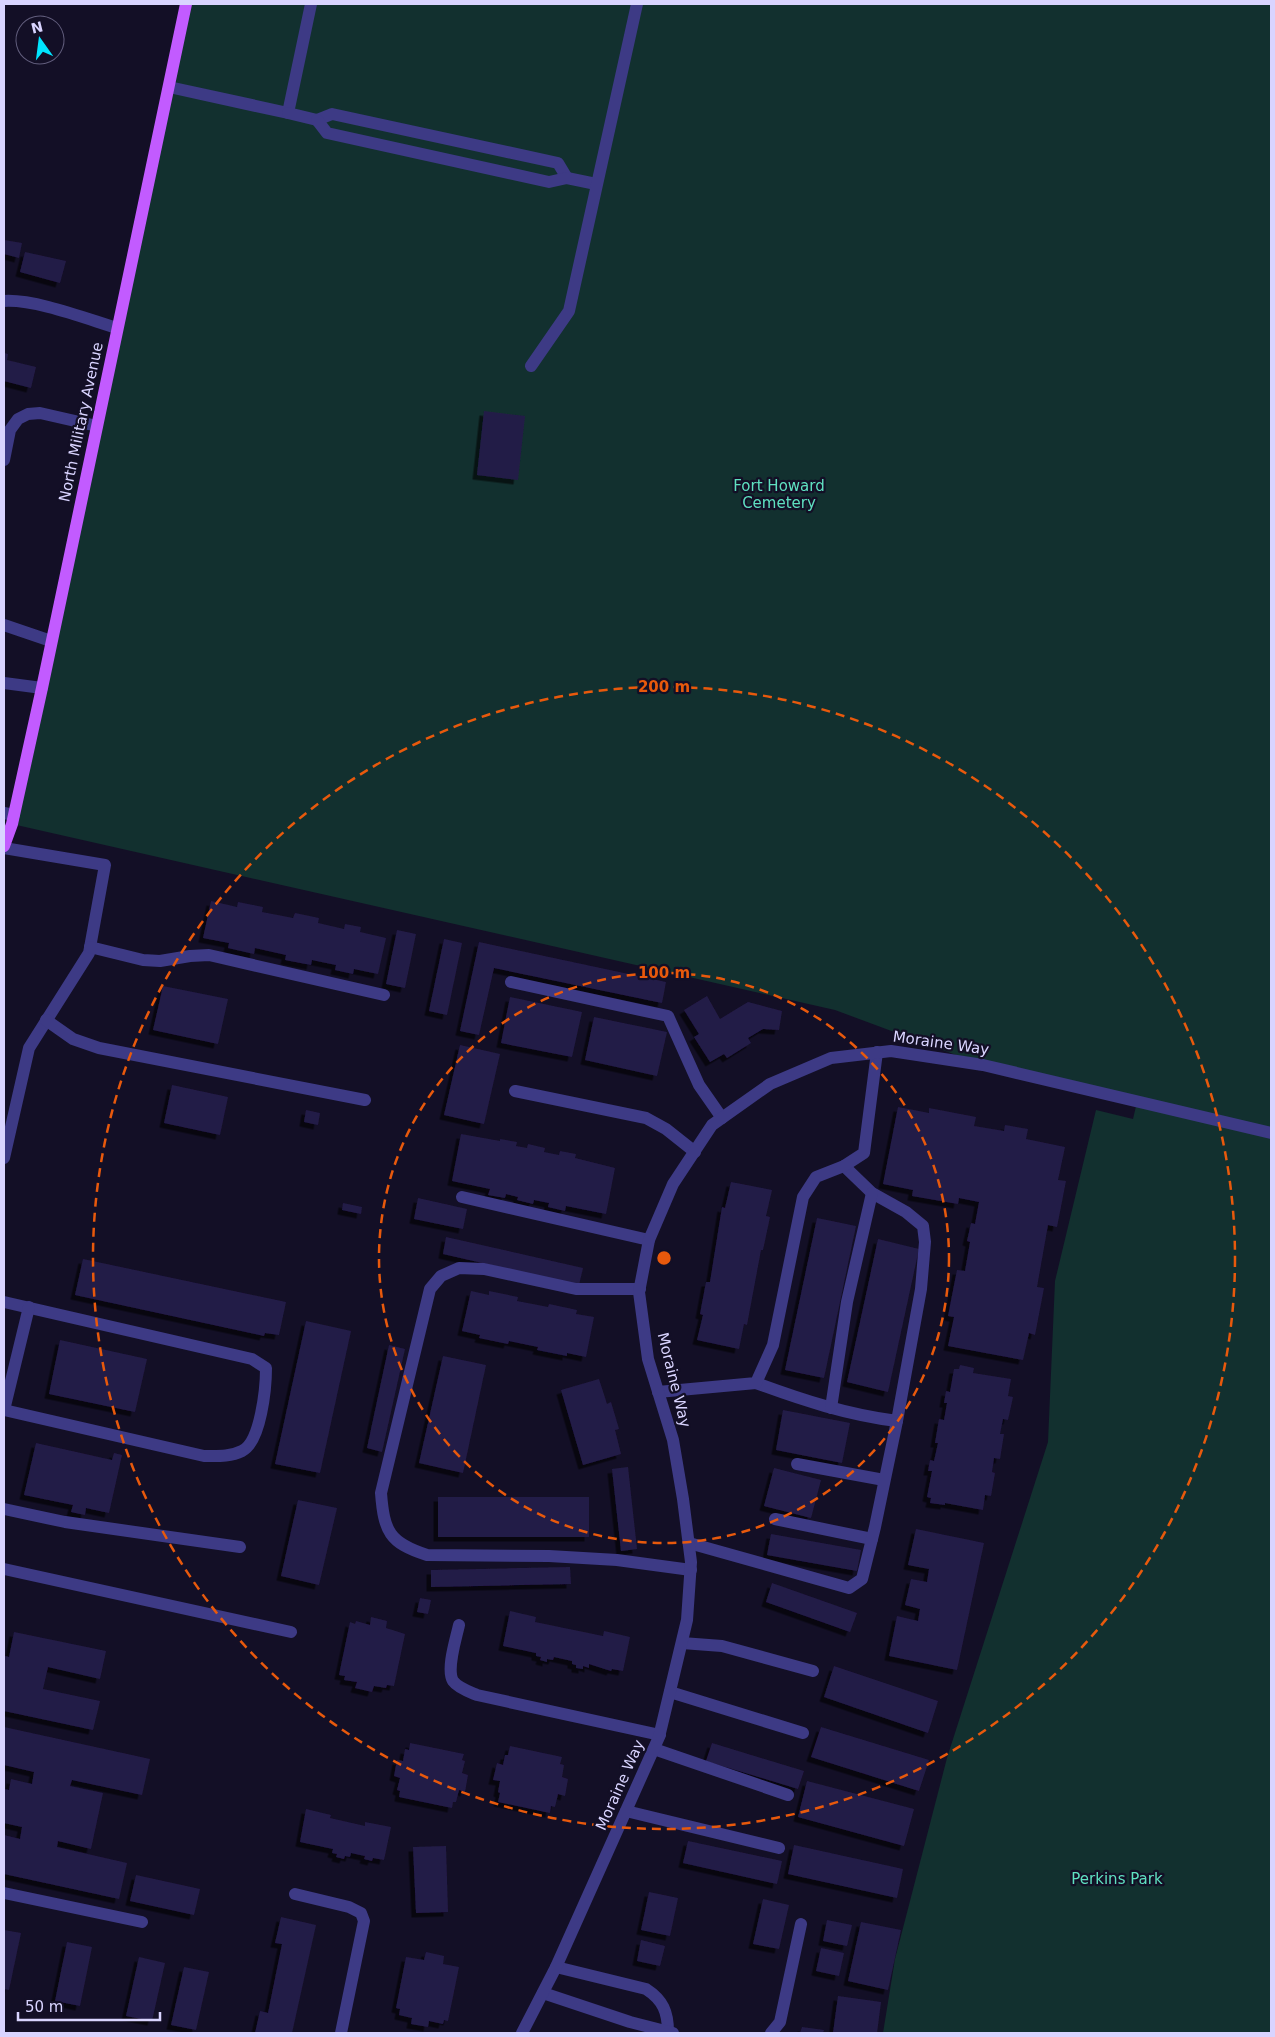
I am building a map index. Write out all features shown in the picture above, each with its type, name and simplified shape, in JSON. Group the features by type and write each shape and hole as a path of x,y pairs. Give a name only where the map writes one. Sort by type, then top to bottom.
{"main road":[{"name":"North Military Avenue","path":"4,847 9,814 42,688 186,4"}],"street":[{"path":"288,112 311,4"},
{"path":"531,366 569,311 637,4"},
{"path":"169,87 317,120 327,133 550,182 567,178 596,184"},
{"path":"317,120 332,114 558,163 567,178"},
{"path":"4,301 13,300 60,310 117,328"},
{"path":"4,460 10,430 18,419 28,414 40,413 96,426"},
{"path":"4,625 51,640"},
{"path":"4,683 42,688"},
{"path":"4,847 105,865 89,953 29,1048 4,1158"},
{"path":"90,947 143,960 160,961 190,956 209,956 384,995"},
{"path":"511,982 668,1016 699,1086 722,1118"},
{"path":"46,1020 73,1038 99,1048 365,1100"},
{"name":"Moraine Way","path":"522,2033 556,1967 660,1735 687,1620 691,1570 683,1499 672,1440 648,1359 640,1289 649,1240 674,1184 712,1125 770,1084 831,1058 891,1051 983,1065 1271,1134"},
{"path":"756,1383 773,1345 803,1197 816,1177 844,1166 864,1153 877,1052"},
{"path":"515,1091 646,1118 666,1129 695,1152"},
{"path":"689,1543 848,1588 862,1579 897,1421 921,1288 925,1242 923,1226 906,1212 872,1193 844,1166"},
{"path":"831,1408 847,1302 872,1193"},
{"path":"462,1196 649,1240"},
{"path":"640,1289 576,1289 484,1269 459,1268 441,1276 430,1288 382,1493 383,1518 392,1536 407,1549 427,1555 617,1560 691,1570"},
{"path":"4,1302 29,1307 252,1359 266,1368 266,1389 254,1439 244,1450 224,1456 204,1456 4,1410 29,1307"},
{"path":"658,1392 756,1383 831,1408 865,1417 897,1421"},
{"path":"797,1464 884,1480"},
{"path":"4,1509 65,1522 240,1547"},
{"path":"775,1519 872,1539"},
{"path":"4,1569 291,1632"},
{"path":"459,1625 450,1665 453,1680 463,1689 477,1695 660,1735"},
{"path":"682,1643 722,1646 813,1671"},
{"path":"670,1692 803,1733"},
{"path":"654,1749 788,1795"},
{"path":"626,1811 779,1848"},
{"path":"4,1893 142,1922"},
{"path":"295,1894 349,1907 361,1914 364,1921 341,2033"},
{"path":"771,2033 780,2022 801,1924"},
{"path":"543,1993 630,2022 670,2033 665,2007 656,1996 646,1989 556,1967"}],"green space":[{"name":"Fort Howard Cemetery","path":"186,4 1271,4 1271,2033 883,2033 895,1959 947,1758 1048,1442 1055,1281 1096,1110 1133,1119 1137,1102 983,1065 835,1010 12,824"}],"building":[{"path":"4,240 22,243 19,258 4,254"},
{"path":"25,252 66,261 60,283 20,272"},
{"path":"4,353 8,354 7,360 36,367 31,388 4,381"},
{"path":"484,411 525,416 518,480 477,475"},
{"path":"211,901 237,907 238,902 263,907 262,912 293,918 295,913 319,918 318,923 344,929 345,924 361,927 360,932 386,938 378,974 354,969 353,974 335,970 336,965 312,960 311,965 285,960 286,955 255,948 254,954 228,948 229,943 203,938"},
{"path":"397,930 416,934 405,988 386,984"},
{"path":"444,939 462,943 447,1015 429,1011"},
{"path":"479,942 666,982 662,1003 494,968 479,1035 460,1031"},
{"path":"163,986 228,999 218,1044 153,1030"},
{"path":"707,996 720,1019 748,1002 782,1011 779,1030 763,1029 748,1038 751,1043 727,1058 724,1054 710,1062 694,1037 699,1034 684,1010"},
{"path":"510,997 582,1012 572,1057 501,1043"},
{"path":"594,1017 667,1032 657,1076 585,1060"},
{"path":"460,1045 500,1054 484,1124 444,1115"},
{"path":"172,1085 228,1097 220,1135 164,1123"},
{"path":"898,1107 929,1113 929,1108 976,1117 974,1126 1004,1131 1005,1125 1028,1129 1026,1139 1065,1147 1058,1180 1066,1181 1057,1227 1048,1225 1037,1287 1044,1288 1035,1335 1029,1333 1023,1360 948,1346 954,1317 948,1316 957,1270 965,1271 970,1242 967,1241 971,1223 975,1224 979,1202 959,1198 958,1204 912,1196 913,1190 883,1184"},
{"path":"306,1110 320,1113 318,1125 304,1122"},
{"path":"461,1134 517,1142 516,1146 527,1148 528,1144 545,1148 544,1152 559,1155 560,1151 576,1154 575,1158 615,1168 606,1214 566,1206 565,1211 548,1207 549,1203 534,1200 533,1204 517,1200 518,1197 506,1194 505,1198 488,1195 490,1189 452,1181"},
{"path":"731,1182 772,1190 766,1216 770,1217 763,1250 761,1250 747,1325 744,1324 739,1349 697,1340 703,1315 700,1314 706,1282 710,1282 722,1207 725,1208"},
{"path":"418,1198 467,1209 463,1229 414,1219"},
{"path":"343,1203 362,1207 361,1214 342,1210"},
{"path":"817,1218 856,1226 824,1378 785,1370"},
{"path":"446,1237 583,1268 579,1285 443,1254"},
{"path":"878,1239 919,1249 888,1392 847,1382"},
{"path":"83,1259 286,1302 279,1335 265,1333 264,1336 75,1295"},
{"path":"471,1291 489,1295 489,1291 518,1297 517,1301 548,1307 549,1304 577,1310 576,1314 594,1317 586,1357 567,1353 567,1356 537,1350 538,1347 509,1341 508,1344 479,1338 480,1335 462,1331"},
{"path":"306,1321 351,1331 320,1473 275,1464"},
{"path":"60,1340 147,1359 135,1412 49,1394"},
{"path":"389,1345 405,1349 382,1452 367,1448"},
{"path":"443,1356 486,1365 463,1473 419,1463"},
{"path":"960,1365 974,1368 973,1373 1011,1379 1008,1396 1013,1397 1008,1420 1003,1419 1000,1434 1004,1434 1000,1459 994,1458 992,1472 995,1473 991,1496 985,1495 983,1510 945,1503 945,1505 930,1503 931,1498 927,1497 932,1471 928,1471 930,1460 934,1461 938,1443 935,1443 939,1419 944,1420 947,1403 944,1403 946,1391 950,1392 954,1369 959,1369"},
{"path":"599,1379 607,1404 611,1402 619,1429 615,1430 621,1454 583,1465 561,1390"},
{"path":"783,1410 850,1423 842,1463 776,1450"},
{"path":"36,1443 112,1460 114,1453 122,1455 109,1513 86,1508 85,1515 71,1512 73,1505 24,1495"},
{"path":"628,1467 637,1549 621,1551 612,1469"},
{"path":"774,1468 821,1480 811,1518 764,1506"},
{"path":"438,1497 589,1497 589,1537 438,1537"},
{"path":"298,1500 337,1508 319,1585 281,1576"},
{"path":"916,1529 984,1543 957,1670 889,1656 897,1616 918,1621 920,1609 905,1605 911,1579 927,1582 929,1569 908,1565"},
{"path":"771,1534 861,1550 857,1571 767,1555"},
{"path":"570,1567 571,1584 431,1587 431,1570"},
{"path":"772,1583 857,1613 850,1632 766,1602"},
{"path":"420,1598 431,1600 428,1614 417,1612"},
{"path":"510,1611 536,1617 535,1622 603,1636 604,1631 630,1637 623,1671 612,1669 611,1671 589,1664 589,1668 583,1666 583,1669 576,1668 572,1661 554,1657 553,1660 547,1659 547,1662 540,1660 541,1657 536,1656 536,1653 503,1646"},
{"path":"371,1617 387,1621 386,1628 405,1634 394,1686 387,1685 386,1688 374,1686 372,1692 355,1688 357,1682 344,1680 345,1676 339,1675 350,1622 355,1624 356,1621 370,1625"},
{"path":"14,1632 106,1651 100,1679 48,1667 43,1689 100,1701 93,1730 4,1711 4,1660 5,1656 9,1657"},
{"path":"834,1666 938,1701 928,1733 824,1697"},
{"path":"4,1727 150,1759 142,1795 72,1780 70,1786 103,1793 91,1849 58,1841 57,1847 127,1863 119,1899 4,1874 4,1835 20,1839 22,1827 4,1823 4,1789 9,1790 11,1779 32,1784 34,1772 4,1765"},
{"path":"821,1727 929,1760 919,1791 811,1757"},
{"path":"410,1743 464,1754 462,1760 465,1761 462,1773 468,1775 465,1792 459,1790 456,1802 453,1802 452,1808 399,1797 400,1791 397,1790 400,1778 394,1776 397,1760 403,1761 405,1749 409,1750"},
{"path":"712,1743 804,1771 798,1789 706,1761"},
{"path":"510,1746 562,1757 560,1764 564,1765 562,1777 568,1779 565,1796 558,1794 555,1807 551,1806 550,1813 498,1802 500,1781 493,1780 497,1763 503,1765 505,1755 508,1755"},
{"path":"807,1781 914,1809 904,1846 798,1817"},
{"path":"306,1809 331,1815 330,1818 365,1826 365,1822 391,1827 384,1860 373,1858 372,1861 364,1859 365,1856 351,1853 350,1857 345,1856 344,1859 336,1857 337,1854 332,1853 333,1849 300,1842"},
{"path":"688,1841 782,1861 777,1884 683,1863"},
{"path":"794,1845 903,1869 897,1898 788,1874"},
{"path":"446,1846 448,1912 416,1913 413,1847"},
{"path":"136,1875 200,1889 194,1915 130,1901"},
{"path":"649,1892 678,1898 670,1936 641,1930"},
{"path":"763,1899 789,1905 779,1949 753,1944"},
{"path":"281,1917 316,1925 292,2033 255,2033 260,2011 268,2013 282,1944 275,1943"},
{"path":"827,1920 852,1925 847,1946 823,1941"},
{"path":"861,1922 901,1930 888,1990 848,1981"},
{"path":"4,1930 21,1933 9,1990 4,1989"},
{"path":"641,1940 665,1946 660,1966 637,1961"},
{"path":"67,1942 92,1947 80,2006 55,2001"},
{"path":"821,1948 844,1953 839,1976 816,1971"},
{"path":"426,1952 444,1956 443,1964 459,1967 448,2021 444,2020 443,2024 429,2021 428,2027 411,2024 412,2018 399,2015 400,2009 396,2008 406,1957 424,1960"},
{"path":"139,1957 165,1963 152,2021 126,2016"},
{"path":"184,1967 209,1972 196,2030 171,2025"},
{"path":"838,1996 881,2002 877,2033 833,2033"},
{"path":"802,2027 824,2030 823,2033 800,2033"}],"park label":[{"name":"Perkins Park","path":"1117,1879"}]}
